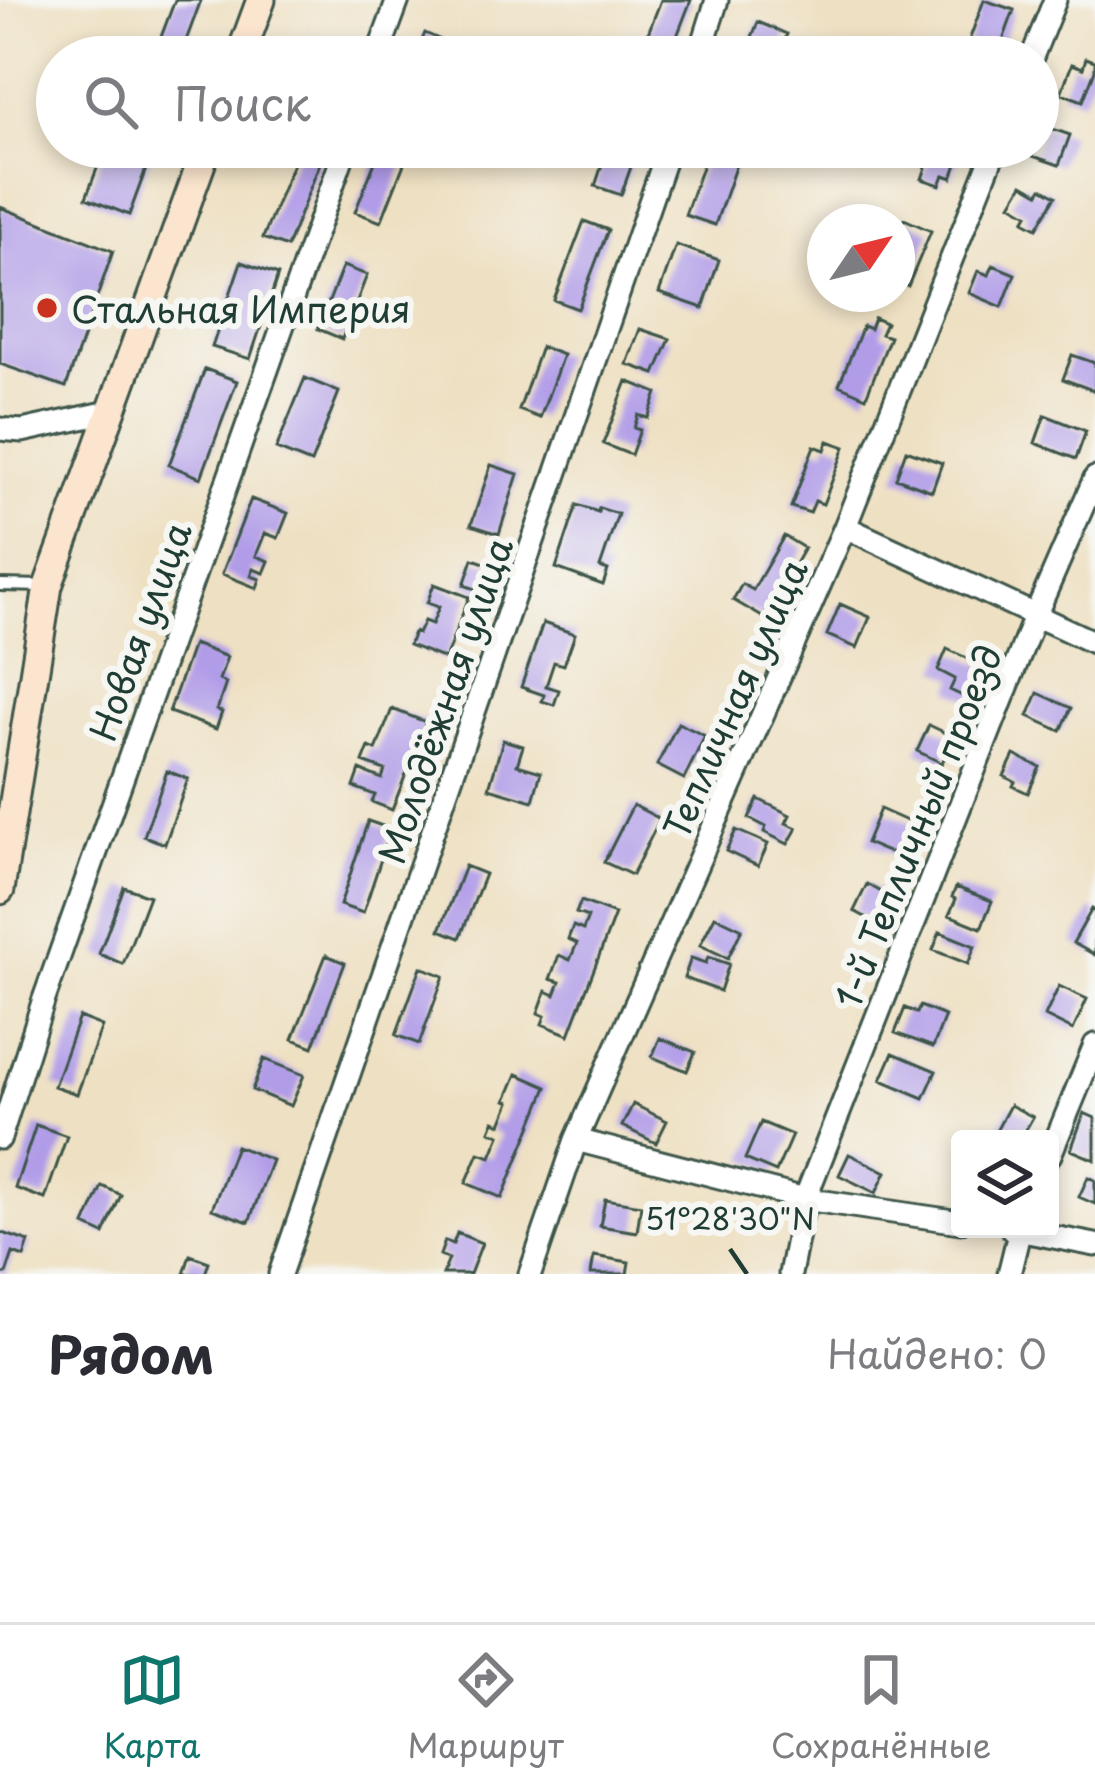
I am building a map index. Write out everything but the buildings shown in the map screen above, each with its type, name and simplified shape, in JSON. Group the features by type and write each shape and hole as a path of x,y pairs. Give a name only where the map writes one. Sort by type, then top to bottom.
{"street":[{"path":"248,36 261,0"},
{"path":"385,36 398,0"},
{"path":"706,36 717,0"},
{"path":"1040,36 1055,0"},
{"path":"0,890 48,586 199,168"},
{"name":"Новая улица","path":"0,1138 43,1002 339,168"},
{"name":"Молодёжная улица","path":"280,1274 662,168"},
{"name":"Тепличная улица","path":"530,1274 576,1140 845,527 988,168"},
{"path":"0,429 22,431 110,412"},
{"name":"1-й Тепличный проезд","path":"790,1274 805,1199 1035,616 1095,478"},
{"path":"845,527 1095,643"},
{"path":"1059,1133 1095,1045"},
{"path":"576,1140 805,1199 951,1221"},
{"path":"1009,1274 1015,1238"},
{"path":"1059,1238 1095,1245"}],"lane":[{"path":"0,585 48,586"}],"place":[{"name":"Стальная Империя","path":"47,308"}]}
